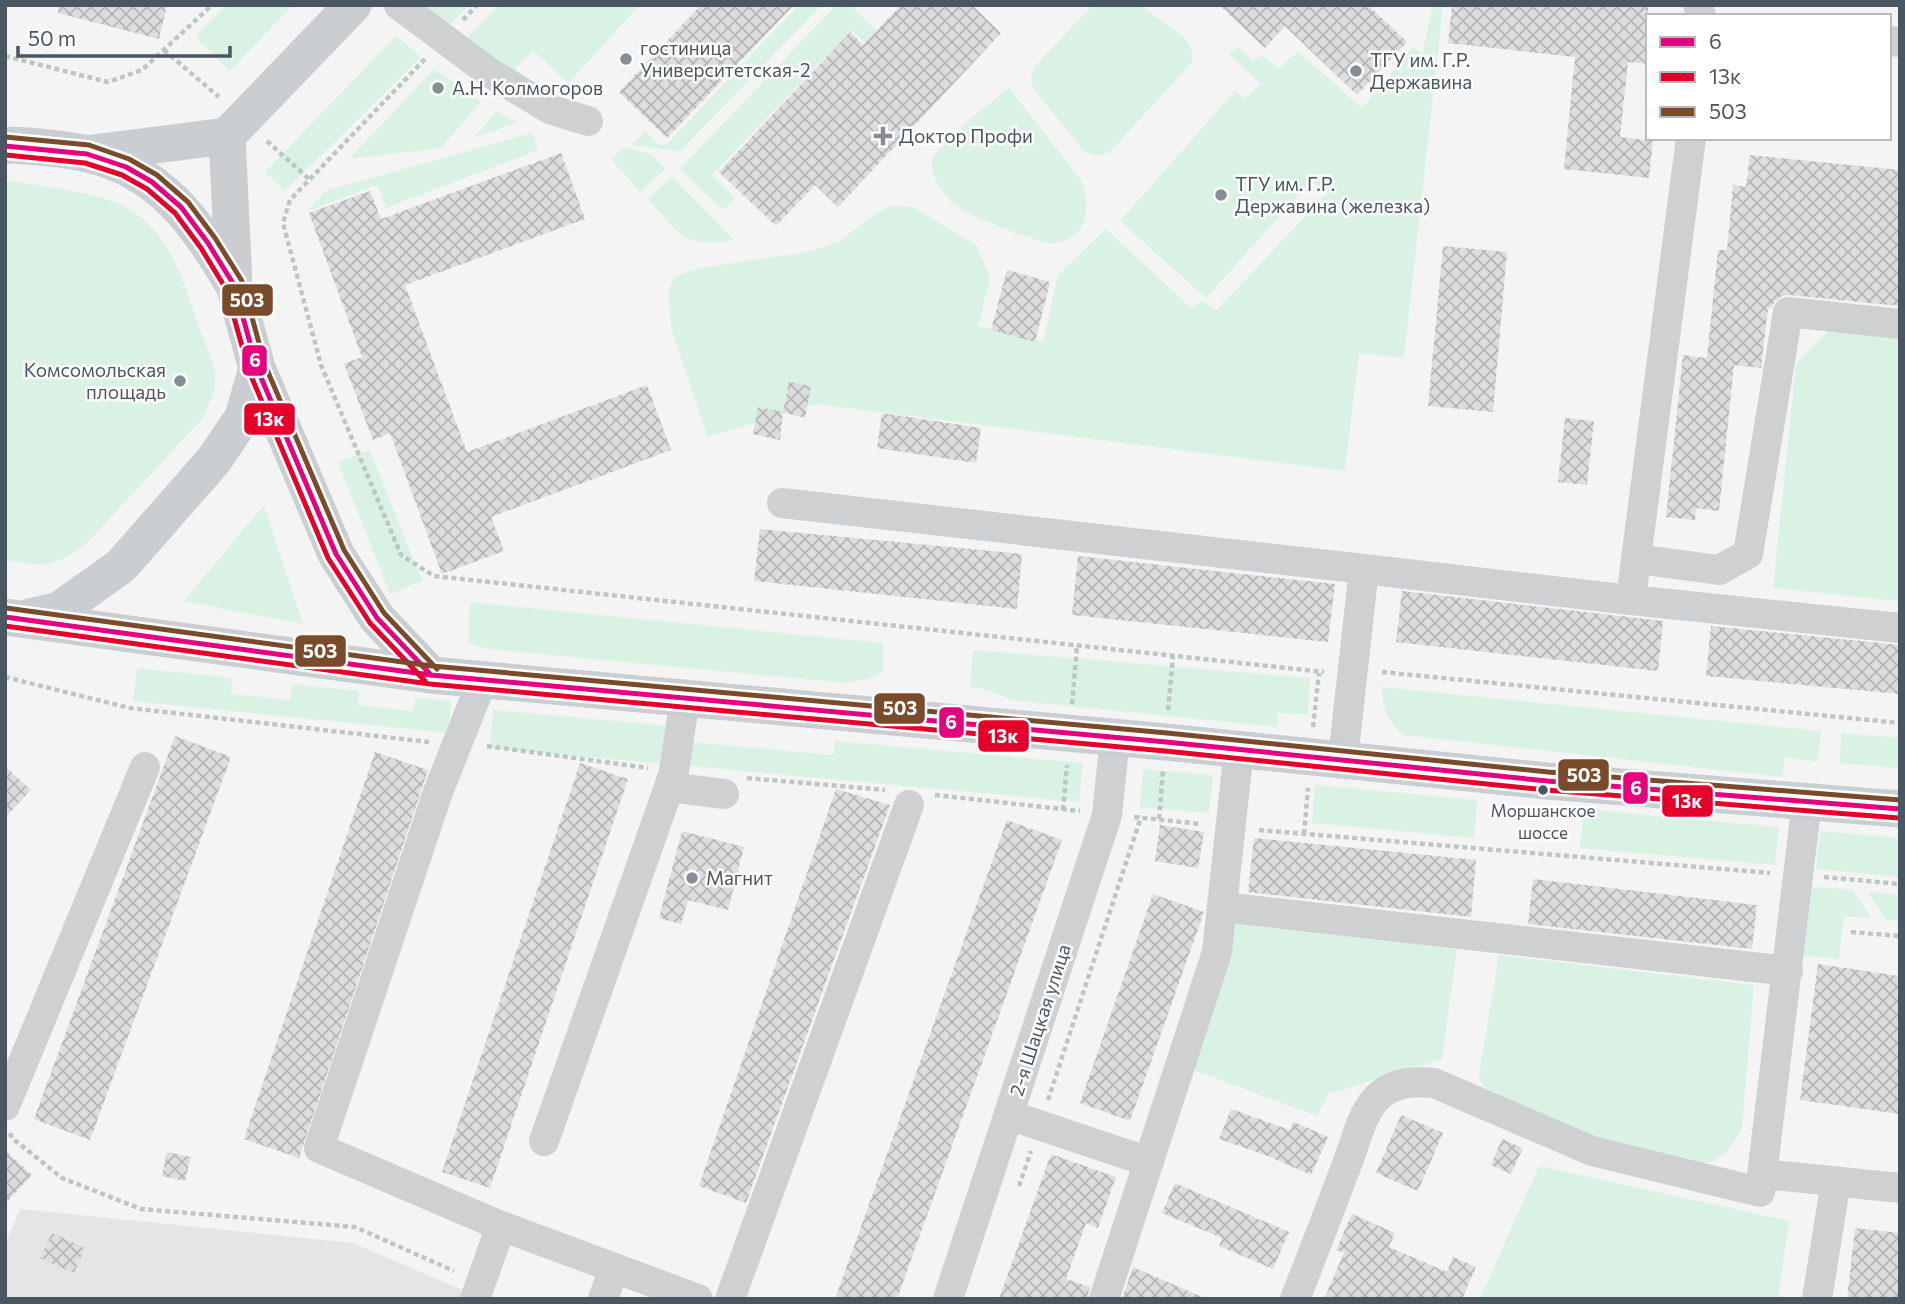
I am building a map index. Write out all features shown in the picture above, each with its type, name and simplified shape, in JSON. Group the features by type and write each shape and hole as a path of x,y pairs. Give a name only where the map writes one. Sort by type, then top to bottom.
{"main road":[{"path":"8,144 87,153 227,136 353,5"},
{"path":"227,136 234,285 257,368 336,554 377,618 430,675"},
{"path":"87,153 135,172 152,182 181,207 234,285"},
{"path":"12,618 59,610 121,566 214,460 243,417 257,368"},
{"path":"12,618 430,675 1239,749 1547,781 1900,809"}],"street":[{"path":"399,5 490,73 552,110 588,121"},
{"path":"1631,600 1691,140"},
{"path":"1636,559 1719,570 1748,554 1788,312 1900,324"},
{"path":"782,503 1900,628"},
{"path":"1343,760 1364,569"},
{"path":"483,679 438,792 319,1147 501,1226 698,1299"},
{"path":"544,1141 671,779 685,698"},
{"name":"2-я Шацкая улица","path":"948,1299 1107,814 1115,738"},
{"path":"1104,1299 1217,951 1239,749"},
{"path":"7,1116 145,767"},
{"path":"671,779 733,786"},
{"path":"730,1299 909,796"},
{"path":"1296,1299 1360,1129 1374,1102 1398,1084 1415,1081 1434,1083 1592,1151 1760,1192 1807,802"},
{"path":"1222,908 1788,971"},
{"path":"1009,1115 1149,1161"},
{"path":"1763,1174 1900,1188"},
{"path":"1817,1299 1836,1181"},
{"path":"478,1290 501,1226"},
{"path":"603,1299 614,1268"}],"path":[{"path":"5,56 108,82 142,70 212,5"},
{"path":"458,24 477,5"},
{"path":"430,54 290,200 283,223 321,365 401,555 434,576 1319,673 1352,670 1900,723"},
{"path":"1313,727 1319,673"},
{"path":"5,677 130,708 440,743 457,742 671,779"},
{"path":"1304,834 1308,784"},
{"path":"733,786 909,796 1304,834 1900,884"},
{"path":"1018,1187 1141,817"},
{"path":"1851,932 1900,936"},
{"path":"7,1116 12,1138 62,1178 141,1209 355,1227 478,1290"}],"shaded area":[{"path":"20,1209 353,1243 467,1292 464,1299 5,1299 5,1244"}],"green space":[{"path":"227,5 293,5 230,71 195,37"},
{"path":"425,5 469,5 434,41 410,20"},
{"path":"499,5 640,5 568,83 533,50 498,86 452,54"},
{"path":"799,5 822,5 680,151 631,145 646,131 657,144 666,145"},
{"path":"836,5 850,5 885,39 874,51 851,30 712,175 735,198 723,210 680,169"},
{"path":"1093,5 1140,5 1185,38 1192,52 1192,62 1110,152 1096,156 1084,151 1033,88 1031,76 1036,65"},
{"path":"1436,5 1443,5 1404,358 1359,353 1345,471 816,404 708,437 672,331 668,296 676,276 700,268 807,252 838,242 891,206 913,207 976,245 990,278 978,326 1043,342 1058,275 1106,229 1191,308 1202,300 1216,311 1326,194 1311,181 1206,298 1120,221 1235,91 1245,99 1261,84 1229,54 1238,47 1253,61 1262,55 1278,69 1298,52 1362,108 1413,47 1422,55 1431,12"},
{"path":"396,36 421,57 285,191 265,172"},
{"path":"434,69 481,101 441,148 349,159"},
{"path":"1009,88 1081,180 1086,200 1085,219 1075,234 1067,240 1049,243 979,218 956,205 944,193 935,178 932,163 936,153"},
{"path":"497,111 517,123 473,138"},
{"path":"532,133 538,150 386,208 377,185 308,211 325,191"},
{"path":"624,148 651,154 665,169 640,192 611,159"},
{"path":"672,177 734,240 703,242 684,236 676,230 648,199"},
{"path":"14,181 74,191 118,203 144,221 157,234 176,263 215,373 214,391 202,419 86,544 65,558 48,564 5,560 5,182"},
{"path":"1834,326 1900,333 1900,601 1773,588 1796,364"},
{"path":"370,450 422,581 390,594 338,462"},
{"path":"264,505 303,624 184,601"},
{"path":"470,602 883,643 884,671 871,678 845,683 487,649 468,643"},
{"path":"973,650 1310,678 1308,715 1278,713 1277,727 1012,700 984,689 970,687"},
{"path":"137,668 232,678 231,694 290,700 292,684 359,691 358,705 413,711 415,698 451,701 448,733 133,701"},
{"path":"1382,687 1821,731 1818,762 1785,757 1782,777 1404,735 1387,714"},
{"path":"493,710 669,726 665,764 490,748"},
{"path":"1842,733 1900,738 1900,768 1839,763"},
{"path":"835,741 1083,763 1079,802 690,766 692,742 833,755"},
{"path":"1143,769 1213,775 1209,813 1140,807"},
{"path":"1315,785 1477,800 1474,838 1312,823"},
{"path":"1584,809 1779,827 1775,865 1580,848"},
{"path":"1820,831 1900,838 1900,877 1816,869"},
{"path":"1805,886 1853,890 1871,918 1844,916 1839,959 1799,955"},
{"path":"1868,892 1900,895 1900,921 1886,920"},
{"path":"1234,920 1457,949 1442,1059 1328,1094 1317,1116 1185,1067"},
{"path":"1499,955 1754,985 1742,1127 1731,1147 1715,1160 1700,1164 1584,1136 1489,1091 1479,1075"},
{"path":"1539,1166 1789,1221 1778,1299 1480,1299"}],"building":[{"path":"59,5 167,5 159,39 58,13"},
{"path":"701,5 794,5 667,138 619,92"},
{"path":"901,5 972,5 1001,33 838,207 815,185 776,226 719,172 850,32 863,45"},
{"name":"ТГУ им. Г.Р. Державина","path":"1219,5 1368,5 1407,42 1357,95 1285,26 1265,48"},
{"path":"1452,5 1648,5 1646,64 1628,62 1620,137 1653,141 1649,178 1564,169 1575,57 1448,43"},
{"path":"561,153 585,219 405,285 467,452 647,385 671,450 491,517 504,551 442,574 390,433 373,440 344,364 362,357 309,213 370,191 381,219"},
{"path":"1750,155 1900,170 1900,306 1790,295 1775,301 1771,308 1768,308 1761,368 1734,365 1719,511 1696,508 1695,520 1666,517 1683,355 1707,358 1718,250 1727,250 1733,185 1746,187"},
{"path":"1443,246 1507,252 1493,412 1428,406"},
{"path":"1007,270 1050,282 1035,342 991,330"},
{"path":"789,382 811,386 805,418 783,412"},
{"path":"758,407 783,412 780,440 753,434"},
{"path":"882,413 981,428 976,463 877,448"},
{"path":"1565,418 1594,421 1587,485 1558,482"},
{"path":"760,529 1022,554 1017,609 754,581"},
{"path":"1078,556 1335,584 1328,642 1072,615"},
{"path":"1402,591 1663,621 1658,671 1396,642"},
{"path":"1711,626 1900,645 1900,694 1706,676"},
{"path":"175,736 231,757 90,1140 34,1119"},
{"path":"375,752 428,770 299,1158 244,1139"},
{"path":"580,763 628,779 490,1188 442,1172"},
{"path":"5,766 31,790 5,818"},
{"path":"836,789 890,805 746,1203 699,1186"},
{"path":"1007,820 1062,840 897,1299 835,1299"},
{"path":"1160,825 1204,832 1198,868 1155,861"},
{"path":"682,831 744,847 728,910 688,900 681,924 659,918"},
{"path":"1254,838 1476,860 1471,917 1248,892"},
{"path":"1533,879 1757,905 1752,949 1528,924"},
{"path":"1153,894 1204,912 1130,1121 1080,1103"},
{"path":"1818,964 1900,976 1900,1114 1800,1100"},
{"path":"1231,1109 1290,1130 1294,1122 1328,1137 1311,1175 1219,1139"},
{"path":"1401,1115 1443,1133 1418,1191 1376,1173"},
{"path":"1502,1139 1523,1148 1511,1174 1491,1165"},
{"path":"5,1150 32,1175 5,1204"},
{"path":"167,1152 191,1157 185,1181 162,1176"},
{"path":"1051,1154 1116,1177 1098,1228 1086,1223 1066,1279 1090,1287 1087,1299 999,1299"},
{"path":"1175,1183 1289,1232 1273,1269 1219,1246 1222,1238 1162,1213"},
{"path":"1352,1214 1395,1233 1389,1247 1447,1272 1453,1257 1476,1267 1462,1299 1324,1299 1344,1253 1336,1250"},
{"path":"1855,1228 1900,1233 1900,1299 1847,1299"},
{"path":"52,1233 85,1248 74,1273 40,1258"},
{"path":"1133,1267 1207,1299 1122,1299"}],"transit line":[{"name":"503","path":"5,137 89,145 129,159 157,175 188,202 242,281 265,365 344,550 384,613 437,669"},
{"name":"6","path":"5,146 87,154 126,167 152,182 181,207 234,285 257,368 336,554 377,618 431,675"},
{"name":"13к","path":"6,155 85,163 122,175 147,189 175,213 226,289 249,371 328,558 370,623 425,681"},
{"name":"503","path":"6,608 432,666 1167,733 1548,772 1900,800"},
{"name":"6","path":"5,617 431,675 1166,742 1547,781 1900,809"},
{"name":"13к","path":"5,626 430,684 1165,751 1546,790 1899,818"}],"place":[{"name":"гостиница Университетская-2","path":"626,59"},
{"name":"ТГУ им. Г.Р. Державина","path":"1356,71"},
{"name":"А.Н. Колмогоров","path":"438,88"},
{"name":"Доктор Профи","path":"883,136"},
{"name":"ТГУ им. Г.Р. Державина (железка)","path":"1221,195"},
{"name":"Комсомольская площадь","path":"180,381"},
{"name":"Моршанское шоссе","path":"1543,790"},
{"name":"Магнит","path":"692,878"}]}
